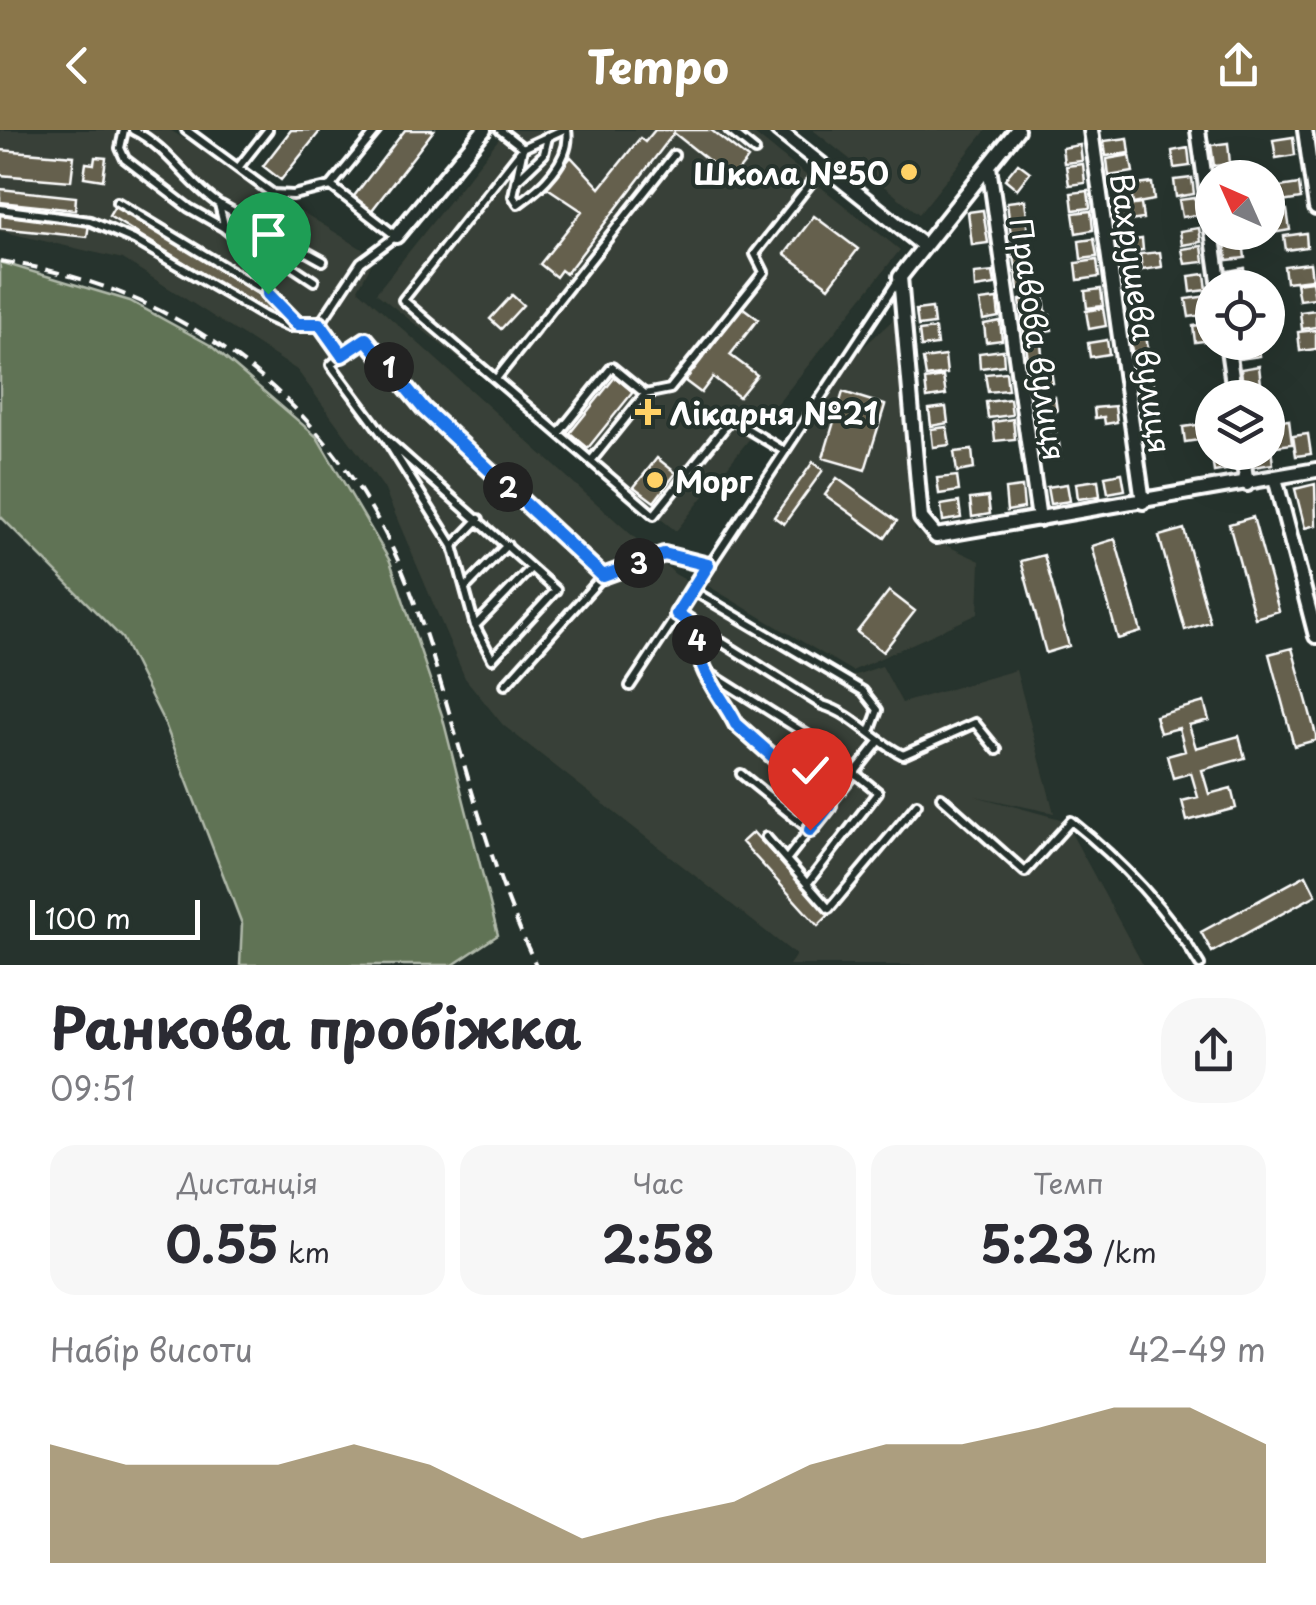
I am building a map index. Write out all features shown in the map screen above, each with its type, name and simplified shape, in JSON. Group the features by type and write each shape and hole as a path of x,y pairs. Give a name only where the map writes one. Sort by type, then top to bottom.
{"street":[{"path":"396,236 484,130"},
{"path":"778,130 924,246"},
{"path":"1017,130 900,277 920,518 927,530 936,536 1316,470"},
{"name":"Вахрушева вулиця","path":"1091,130 1143,502"},
{"path":"1198,130 1217,270"},
{"path":"1305,130 1316,208"},
{"name":"Правова вулиця","path":"989,166 1039,519"},
{"path":"1245,470 1247,484"},
{"path":"1275,478 1316,636"}],"lane":[{"path":"124,130 120,148 125,159 255,253 281,260 314,281"},
{"path":"133,130 155,140 200,192 322,260"},
{"path":"186,130 273,194 293,195 331,186 377,130"},
{"path":"238,168 268,130"},
{"path":"500,130 523,148"},
{"path":"523,148 513,196 518,204 534,193 564,156 564,130 523,148 403,300 654,515 731,419 784,450"},
{"path":"729,130 755,150"},
{"path":"516,180 544,154 548,136"},
{"path":"496,380 674,155"},
{"path":"591,461 645,394 670,389 764,272 755,254 824,166"},
{"path":"320,324 362,262 396,236 331,186"},
{"path":"118,202 268,294 297,324"},
{"path":"220,204 226,229"},
{"path":"0,209 90,221 134,240 266,317 289,327 320,324"},
{"path":"255,253 268,294"},
{"path":"630,686 900,277"},
{"path":"320,324 342,355"},
{"path":"386,438 556,590 492,659 475,626 453,546 386,438 331,365 342,355 366,339 424,409 603,576"},
{"path":"559,432 612,367 645,394"},
{"path":"453,546 479,519"},
{"path":"466,587 506,545"},
{"path":"505,686 603,576 664,554 708,565"},
{"path":"475,626 531,568"},
{"path":"692,590 863,691 878,710 870,732"},
{"path":"677,614 902,755 975,723 997,750"},
{"path":"700,629 695,650 713,694 728,708 736,724 829,806"},
{"path":"706,670 806,734 878,792 807,884"},
{"path":"786,860 878,743"},
{"path":"741,774 810,830"},
{"path":"941,796 1024,872 1071,821 1114,855 1146,898 1176,924 1200,965"},
{"path":"766,836 829,910 917,804"}],"shaded area":[{"path":"0,130 170,130 375,257 358,289 675,574 850,677 882,666 902,703 1016,670 1054,813 975,796 1064,820 1143,965 789,965 796,955 503,725 465,678 384,488 297,370 123,259 0,231"},
{"name":"Лікарня №21","path":"506,130 749,130 900,250 676,531 376,293"},
{"name":"Школа №50","path":"813,130 986,130 919,214"},
{"path":"894,319 915,531 980,561 978,614 852,671 705,584 860,350"}],"green space":[{"path":"0,262 130,301 210,345 317,437 390,561 442,715 498,935 453,965 240,965 242,924 165,724 122,638 0,516"}],"building":[{"path":"291,130 321,130 281,180 263,166"},
{"path":"405,130 434,130 369,214 351,200"},
{"path":"655,130 711,130 748,159 732,179 674,133 566,274 561,270 556,277 540,264 582,211 546,187 571,157 600,188 640,138 645,142"},
{"path":"1293,137 1295,155 1276,158 1273,140"},
{"path":"1128,138 1130,153 1106,156 1104,141"},
{"path":"1228,143 1230,160 1213,160 1211,145"},
{"path":"1080,145 1082,161 1064,163 1062,148"},
{"path":"1188,148 1190,166 1174,168 1172,151"},
{"path":"0,150 74,156 71,181 0,175"},
{"path":"1130,155 1133,172 1109,176 1107,159"},
{"path":"95,157 106,158 103,180 84,177 86,163 94,164"},
{"path":"1018,163 1030,172 1017,189 1005,179"},
{"path":"1083,164 1085,183 1069,185 1066,166"},
{"path":"1192,178 1194,194 1176,197 1174,180"},
{"path":"1152,183 1154,200 1133,204 1130,186"},
{"path":"1299,184 1301,199 1285,201 1285,186"},
{"path":"0,189 76,197 75,210 0,202"},
{"path":"1088,191 1090,208 1073,210 1071,193"},
{"path":"1195,198 1195,215 1182,217 1179,200"},
{"path":"1025,200 1027,216 1009,219 1007,202"},
{"path":"1141,204 1143,219 1116,223 1114,208"},
{"path":"115,206 277,306 271,316 109,216"},
{"path":"983,210 988,243 972,245 968,212"},
{"path":"1285,210 1290,230 1285,231"},
{"path":"1091,211 1093,230 1076,233 1073,213"},
{"path":"0,215 89,224 87,237 0,228"},
{"path":"814,216 858,249 829,287 785,254"},
{"path":"1026,219 1029,237 1012,240 1009,222"},
{"path":"1195,229 1195,243 1182,245 1180,231"},
{"path":"1306,233 1307,247 1286,250 1285,236"},
{"path":"1094,239 1097,257 1081,259 1079,241"},
{"path":"1142,239 1143,250 1120,253 1118,242"},
{"path":"1030,248 1032,265 1016,268 1013,251"},
{"path":"1182,249 1202,250 1204,262 1185,264"},
{"path":"1226,250 1244,250 1245,258 1227,260"},
{"path":"1160,252 1162,267 1142,270 1140,254"},
{"path":"1137,255 1139,274 1123,277 1120,257"},
{"path":"1097,260 1099,277 1078,280 1076,263"},
{"path":"1310,263 1312,279 1286,282 1284,266"},
{"path":"1034,267 1036,287 1018,290 1016,270"},
{"path":"993,272 995,285 975,288 974,274"},
{"path":"1195,275 1195,292 1191,292 1189,276"},
{"path":"1139,281 1142,299 1126,301 1123,283"},
{"path":"1312,281 1315,298 1299,300 1296,283"},
{"path":"1101,289 1103,306 1087,308 1085,291"},
{"path":"512,295 523,305 501,329 490,319"},
{"path":"1044,297 1046,313 1022,316 1020,300"},
{"path":"1195,298 1195,316 1189,317 1186,299"},
{"path":"997,299 999,317 983,320 980,301"},
{"path":"742,307 758,319 730,355 757,375 739,397 713,377 701,393 685,381"},
{"path":"932,308 934,324 918,326 916,310"},
{"path":"1103,308 1106,326 1089,329 1086,311"},
{"path":"1316,310 1316,327 1302,329 1300,312"},
{"path":"1050,315 1052,330 1024,334 1022,318"},
{"path":"1000,321 1002,340 986,342 984,324"},
{"path":"935,329 937,345 921,347 919,331"},
{"path":"1316,330 1316,349 1300,351 1298,332"},
{"path":"1146,334 1148,350 1132,352 1130,337"},
{"path":"1107,340 1109,354 1090,357 1088,343"},
{"path":"1041,344 1043,363 1029,365 1026,346"},
{"path":"1003,350 1004,365 980,368 979,353"},
{"path":"1148,352 1151,372 1136,374 1133,354"},
{"path":"945,356 947,374 926,377 923,359"},
{"path":"1050,365 1053,383 1031,386 1029,367"},
{"path":"1259,366 1261,380 1242,380 1241,369"},
{"path":"1006,372 1008,390 988,392 985,374"},
{"path":"615,377 633,392 588,448 570,433"},
{"path":"943,377 946,395 927,398 925,380"},
{"path":"1153,379 1155,397 1139,399 1136,381"},
{"path":"843,392 885,405 865,470 823,458"},
{"path":"1055,397 1057,411 1035,414 1034,400"},
{"path":"1010,399 1012,415 988,418 986,402"},
{"path":"1115,406 1117,422 1105,424 1104,417 1095,418 1094,408"},
{"path":"946,407 948,423 931,426 929,409"},
{"path":"1053,413 1056,432 1038,435 1036,416"},
{"path":"1013,419 1015,439 995,441 993,422"},
{"path":"1285,420 1289,420 1292,444 1285,445"},
{"path":"1195,425 1195,441 1185,442 1183,427"},
{"path":"947,427 950,445 933,447 931,429"},
{"path":"1308,434 1311,454 1296,456 1293,436"},
{"path":"1059,443 1061,458 1044,461 1042,445"},
{"path":"972,450 974,469 957,472 954,452"},
{"name":"Морг","path":"657,458 676,473 654,502 634,487"},
{"path":"813,462 823,470 784,524 774,517"},
{"path":"1122,473 1125,490 1108,493 1105,476"},
{"path":"957,476 959,491 939,494 937,478"},
{"path":"837,478 897,521 885,538 825,495"},
{"path":"1098,480 1100,496 1078,499 1076,483"},
{"path":"1067,484 1070,501 1050,504 1047,487"},
{"path":"1315,484 1316,525 1305,528 1295,489"},
{"path":"1022,487 1024,508 1007,511 1005,489"},
{"path":"988,497 990,514 972,517 970,499"},
{"path":"959,502 961,518 943,521 941,505"},
{"path":"1253,517 1279,611 1255,618 1229,524"},
{"path":"1184,529 1210,622 1185,630 1159,536"},
{"path":"1115,539 1141,632 1118,639 1092,546"},
{"path":"1044,555 1069,646 1046,653 1021,561"},
{"path":"889,591 915,611 883,652 857,632"},
{"path":"1292,648 1316,735 1316,740 1294,746 1269,654"},
{"path":"1204,702 1209,720 1189,725 1196,748 1239,736 1245,758 1202,770 1209,794 1231,788 1236,808 1187,821 1182,801 1198,797 1191,773 1173,778 1167,756 1185,751 1179,728 1160,733 1155,716"},
{"path":"753,832 829,915 818,926 742,842"},
{"path":"1306,875 1316,895 1212,952 1201,932"}],"railway":[{"path":"0,261 70,276 136,300 198,331 254,371 304,418 348,472 384,532 413,598 499,875 536,965"}],"place":[{"name":"Школа №50","path":"909,172"},
{"name":"Лікарня №21","path":"648,412"},
{"name":"Морг","path":"655,480"}],"route":[{"path":"268,294 297,324 320,324 342,355 366,339 424,409 603,576 664,554 708,565 677,614 700,629 695,650 713,694 728,708 736,724 829,806 810,830"}]}
